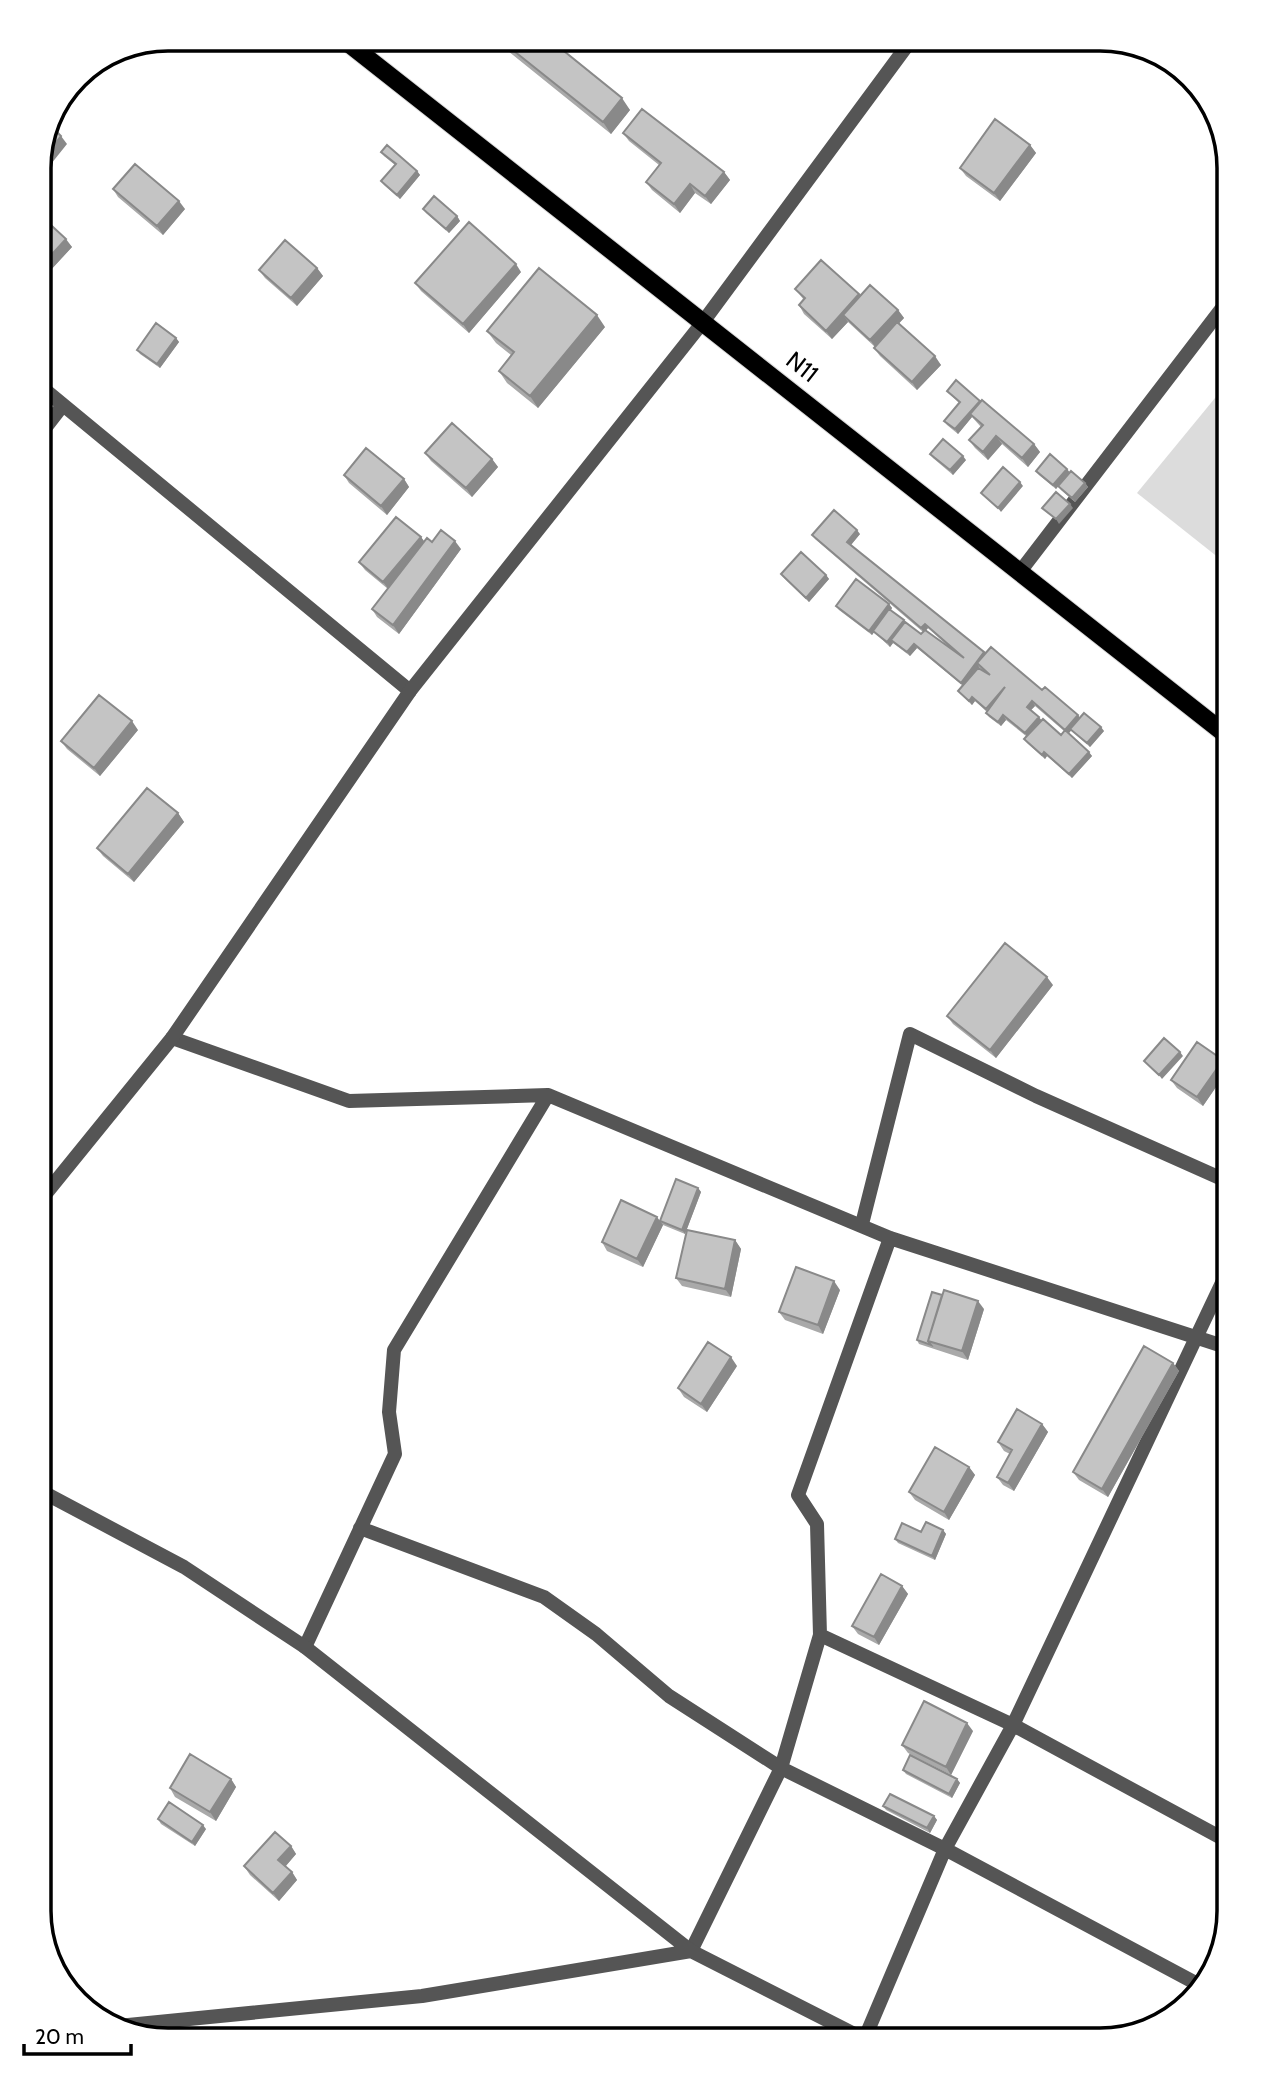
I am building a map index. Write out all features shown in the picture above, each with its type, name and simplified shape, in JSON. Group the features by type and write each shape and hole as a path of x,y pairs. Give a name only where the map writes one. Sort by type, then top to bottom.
{"main road":[{"name":"N11","path":"359,51 1217,727"}],"street":[{"path":"51,1187 172,1038 410,691 703,322 903,51"},
{"path":"1019,573 1217,316"},
{"path":"51,395 410,691"},
{"path":"51,420 62,405"},
{"path":"862,1224 910,1034 1036,1096 1217,1176"},
{"path":"172,1038 348,1101 548,1095 862,1224 890,1238 1217,1344"},
{"path":"305,1647 395,1454 389,1412 394,1350 548,1095"},
{"path":"691,1951 781,1768 820,1635 817,1524 798,1495 890,1238"},
{"path":"870,2028 944,1849 1013,1726 1217,1294"},
{"path":"51,1497 184,1567 305,1647 691,1951 842,2028"},
{"path":"360,1528 544,1597 596,1634 669,1696 781,1768 944,1849 1193,1982"},
{"path":"820,1635 1013,1726 1217,1835"},
{"path":"138,2024 422,1996 691,1951"}],"shaded area":[{"path":"1217,396 1217,556 1137,493"}],"building":[{"path":"514,51 564,51 622,98 603,122"},
{"path":"642,109 724,172 705,196 690,184 674,204 646,182 661,163 623,133"},
{"path":"995,119 1030,145 994,193 960,168"},
{"path":"57,132 61,136 53,146"},
{"path":"387,145 417,171 397,195 381,181 396,164 381,152"},
{"path":"135,164 179,201 157,226 113,189"},
{"path":"434,196 457,216 446,229 423,209"},
{"path":"469,222 516,264 463,324 415,283"},
{"path":"51,225 66,239 51,255"},
{"path":"285,240 317,268 291,298 259,270"},
{"path":"821,260 859,294 826,331 799,305 805,298 795,289"},
{"path":"539,268 597,315 530,396 499,371 514,352 487,331"},
{"path":"870,285 898,310 870,340 843,315"},
{"path":"897,322 935,356 912,382 874,348"},
{"path":"156,323 176,338 157,364 137,350"},
{"path":"956,380 980,401 955,429 944,421 960,402 947,391"},
{"path":"982,400 1034,444 1022,458 996,436 983,452 969,440 983,425 970,414"},
{"path":"452,423 492,459 466,488 425,453"},
{"path":"943,439 963,456 950,470 930,454"},
{"path":"366,448 404,479 381,506 344,475"},
{"path":"1050,454 1067,469 1053,485 1036,471"},
{"path":"1003,467 1020,482 998,508 981,493"},
{"path":"1071,471 1085,483 1072,498 1058,486"},
{"path":"1056,492 1070,504 1056,519 1042,508"},
{"path":"834,510 857,530 847,542 984,652 961,683 914,644 907,652 891,640 905,622 921,634 925,630 964,658 925,624 921,628 812,535"},
{"path":"396,517 421,537 383,582 359,562"},
{"path":"441,530 455,541 393,625 372,609 427,538 432,542"},
{"path":"801,552 826,575 806,598 781,574"},
{"path":"856,579 889,604 869,631 836,606"},
{"path":"889,609 904,620 887,642 873,631"},
{"path":"991,647 1042,690 1045,687 1078,715 1065,730 1032,701 1027,707 1039,717 1025,733 1003,715 998,722 986,713 1005,687 986,709 972,697 969,701 958,691 978,668 990,675 977,663"},
{"path":"99,695 132,721 94,768 61,741"},
{"path":"1084,713 1101,727 1087,743 1070,729"},
{"path":"1043,719 1061,735 1065,730 1089,752 1069,774 1024,739"},
{"path":"147,788 178,813 128,874 97,848"},
{"path":"1005,943 1047,977 990,1050 947,1016"},
{"path":"1164,1038 1180,1052 1159,1075 1144,1061"},
{"path":"1197,1042 1217,1056 1217,1069 1197,1097 1171,1080"},
{"path":"676,1179 698,1188 682,1230 660,1221"},
{"path":"621,1200 657,1217 637,1259 602,1242"},
{"path":"687,1230 735,1240 725,1289 676,1278"},
{"path":"796,1267 834,1281 818,1325 779,1312"},
{"path":"944,1290 978,1301 962,1351 928,1341"},
{"path":"932,1292 942,1295 928,1341 931,1345 917,1340"},
{"path":"708,1342 731,1357 701,1404 678,1388"},
{"path":"1144,1346 1173,1363 1102,1489 1073,1472"},
{"path":"1017,1409 1042,1424 1008,1483 997,1477 1012,1450 998,1442"},
{"path":"935,1447 969,1467 944,1512 909,1492"},
{"path":"926,1522 943,1530 932,1556 895,1539 902,1523 921,1532"},
{"path":"881,1574 902,1586 874,1637 852,1626"},
{"path":"924,1701 967,1723 946,1767 902,1745"},
{"path":"190,1754 231,1779 210,1812 170,1788"},
{"path":"910,1755 957,1779 949,1794 903,1770"},
{"path":"890,1794 934,1816 927,1828 883,1806"},
{"path":"169,1802 203,1825 192,1842 158,1819"},
{"path":"275,1832 291,1846 278,1860 292,1872 273,1893 244,1866"}]}
